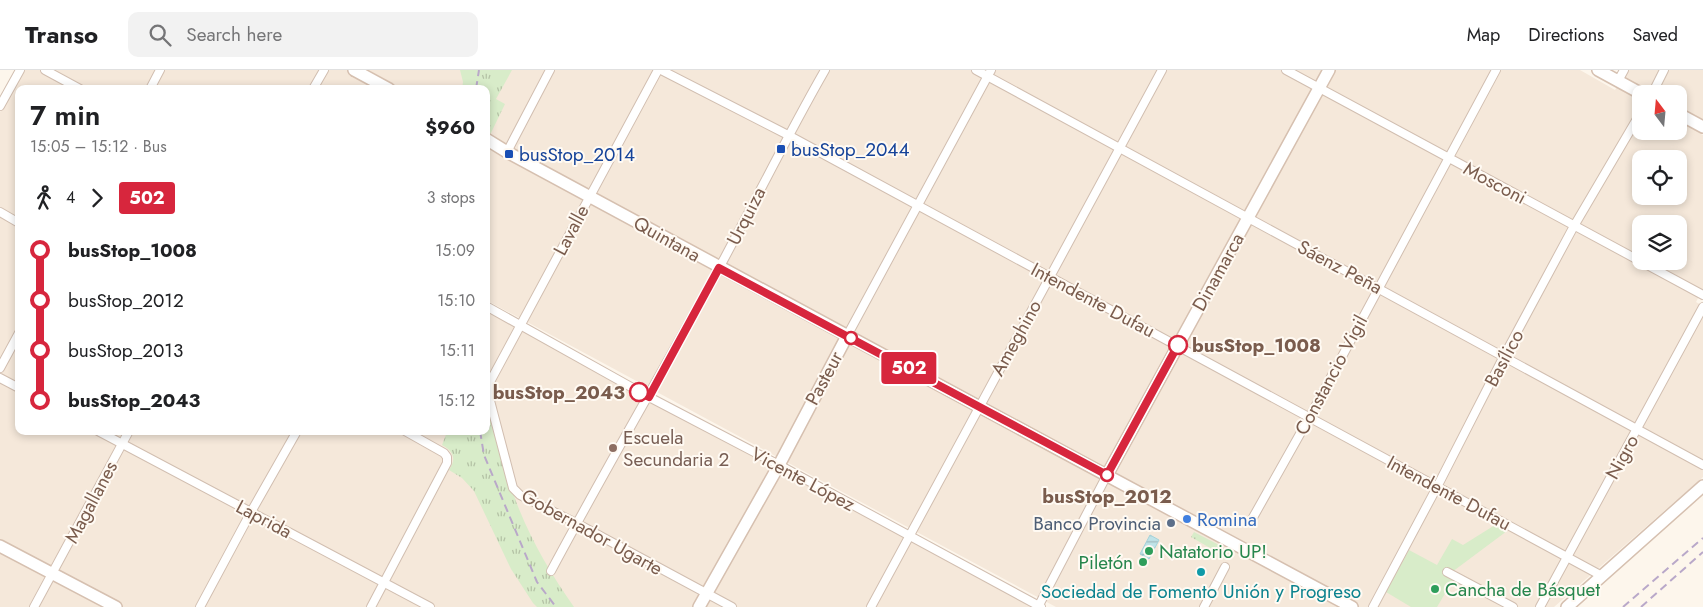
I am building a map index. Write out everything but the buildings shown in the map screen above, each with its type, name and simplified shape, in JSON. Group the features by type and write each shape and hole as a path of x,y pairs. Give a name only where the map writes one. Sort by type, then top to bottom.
{"street":[{"path":"0,106 20,70"},
{"path":"45,70 73,85"},
{"path":"152,85 160,70"},
{"path":"316,85 324,70"},
{"path":"354,70 382,85"},
{"path":"507,152 550,70"},
{"name":"Intendente Dufau","path":"660,70 788,135 1602,576"},
{"name":"Lavalle","path":"490,384 589,197 660,70"},
{"name":"Urquiza","path":"551,571 576,523 649,397 788,135 825,70"},
{"name":"Sáenz Peña","path":"976,70 990,73 1119,148 1638,428 1703,465"},
{"name":"Ameghino","path":"871,607 1162,70"},
{"name":"Mosconi","path":"1286,70 1703,295"},
{"name":"Dinamarca","path":"1039,607 1107,475 1329,70"},
{"name":"Constancio Vigil","path":"1251,521 1309,418 1496,70"},
{"path":"1598,70 1632,89"},
{"path":"1618,81 1624,70"},
{"path":"1656,85 1664,70"},
{"name":"Pasteur","path":"699,607 779,465 846,336 990,73"},
{"path":"1688,118 1703,126"},
{"name":"Basílico","path":"1373,607 1574,226 1632,127"},
{"name":"Quintana","path":"490,141 719,268 1352,607"},
{"path":"0,212 15,221"},
{"name":"Nigro","path":"1540,607 1703,307"},
{"name":"Vicente López","path":"490,308 649,397 779,465 1039,607"},
{"path":"0,368 15,340"},
{"path":"0,378 15,386"},
{"name":"Gobernador Ugarte","path":"490,401 513,488 520,495 732,607"},
{"name":"Laprida","path":"105,435 430,607"},
{"name":"Magallanes","path":"34,607 127,435"},
{"path":"200,607 250,512 295,435"},
{"path":"370,607 447,463 447,457 444,453 412,435"},
{"path":"1567,607 1703,486"},
{"path":"0,546 116,607"},
{"path":"1204,607 1225,567"},
{"path":"1447,572 1513,607"}],"shaded area":[{"path":"24,70 1580,70 1615,90 1627,70 1703,70 1703,132 1701,134 1703,135 1703,289 1696,302 1703,306 1703,477 1554,607 1056,607 490,302 490,85 15,85"},
{"path":"15,86 15,435 490,435 490,306 1036,607 0,607 0,112"}],"green space":[{"path":"460,70 512,70 496,99 505,104 490,135 490,85 463,85"},
{"path":"490,409 519,509 544,560 574,607 537,607 533,603 511,569 474,491 462,478 449,470 453,462 453,455 442,445 446,435 490,435"},
{"path":"1495,525 1507,531 1452,572 1456,575 1437,607 1411,607 1386,592 1409,550 1437,565 1452,539 1463,545"},
{"path":"1194,532 1223,547 1225,551 1224,556 1191,537"}],"water":[{"path":"1150,535 1159,540 1149,559 1140,554"}],"railway":[{"path":"477,85 479,70"},
{"path":"481,435 484,455 537,582 556,607"},
{"path":"1623,607 1703,538"},
{"path":"1641,607 1703,552"}],"bus line":[{"name":"502","path":"639,392 649,397 719,268 1107,475 1178,345"}],"place":[{"name":"busStop_2044","path":"781,149"},
{"name":"busStop_2014","path":"509,154"},
{"name":"busStop_1008","path":"1178,345"},
{"name":"busStop_2043","path":"639,392"},
{"name":"Escuela Secundaria 2","path":"613,448"},
{"name":"busStop_2012","path":"1107,475"},
{"name":"Romina","path":"1187,519"},
{"name":"Banco Provincia","path":"1171,523"},
{"name":"Natatorio UP!","path":"1149,551"},
{"name":"Piletón","path":"1143,562"},
{"name":"Sociedad de Fomento Unión y Progreso","path":"1201,572"},
{"name":"Cancha de Básquet","path":"1435,589"}]}
